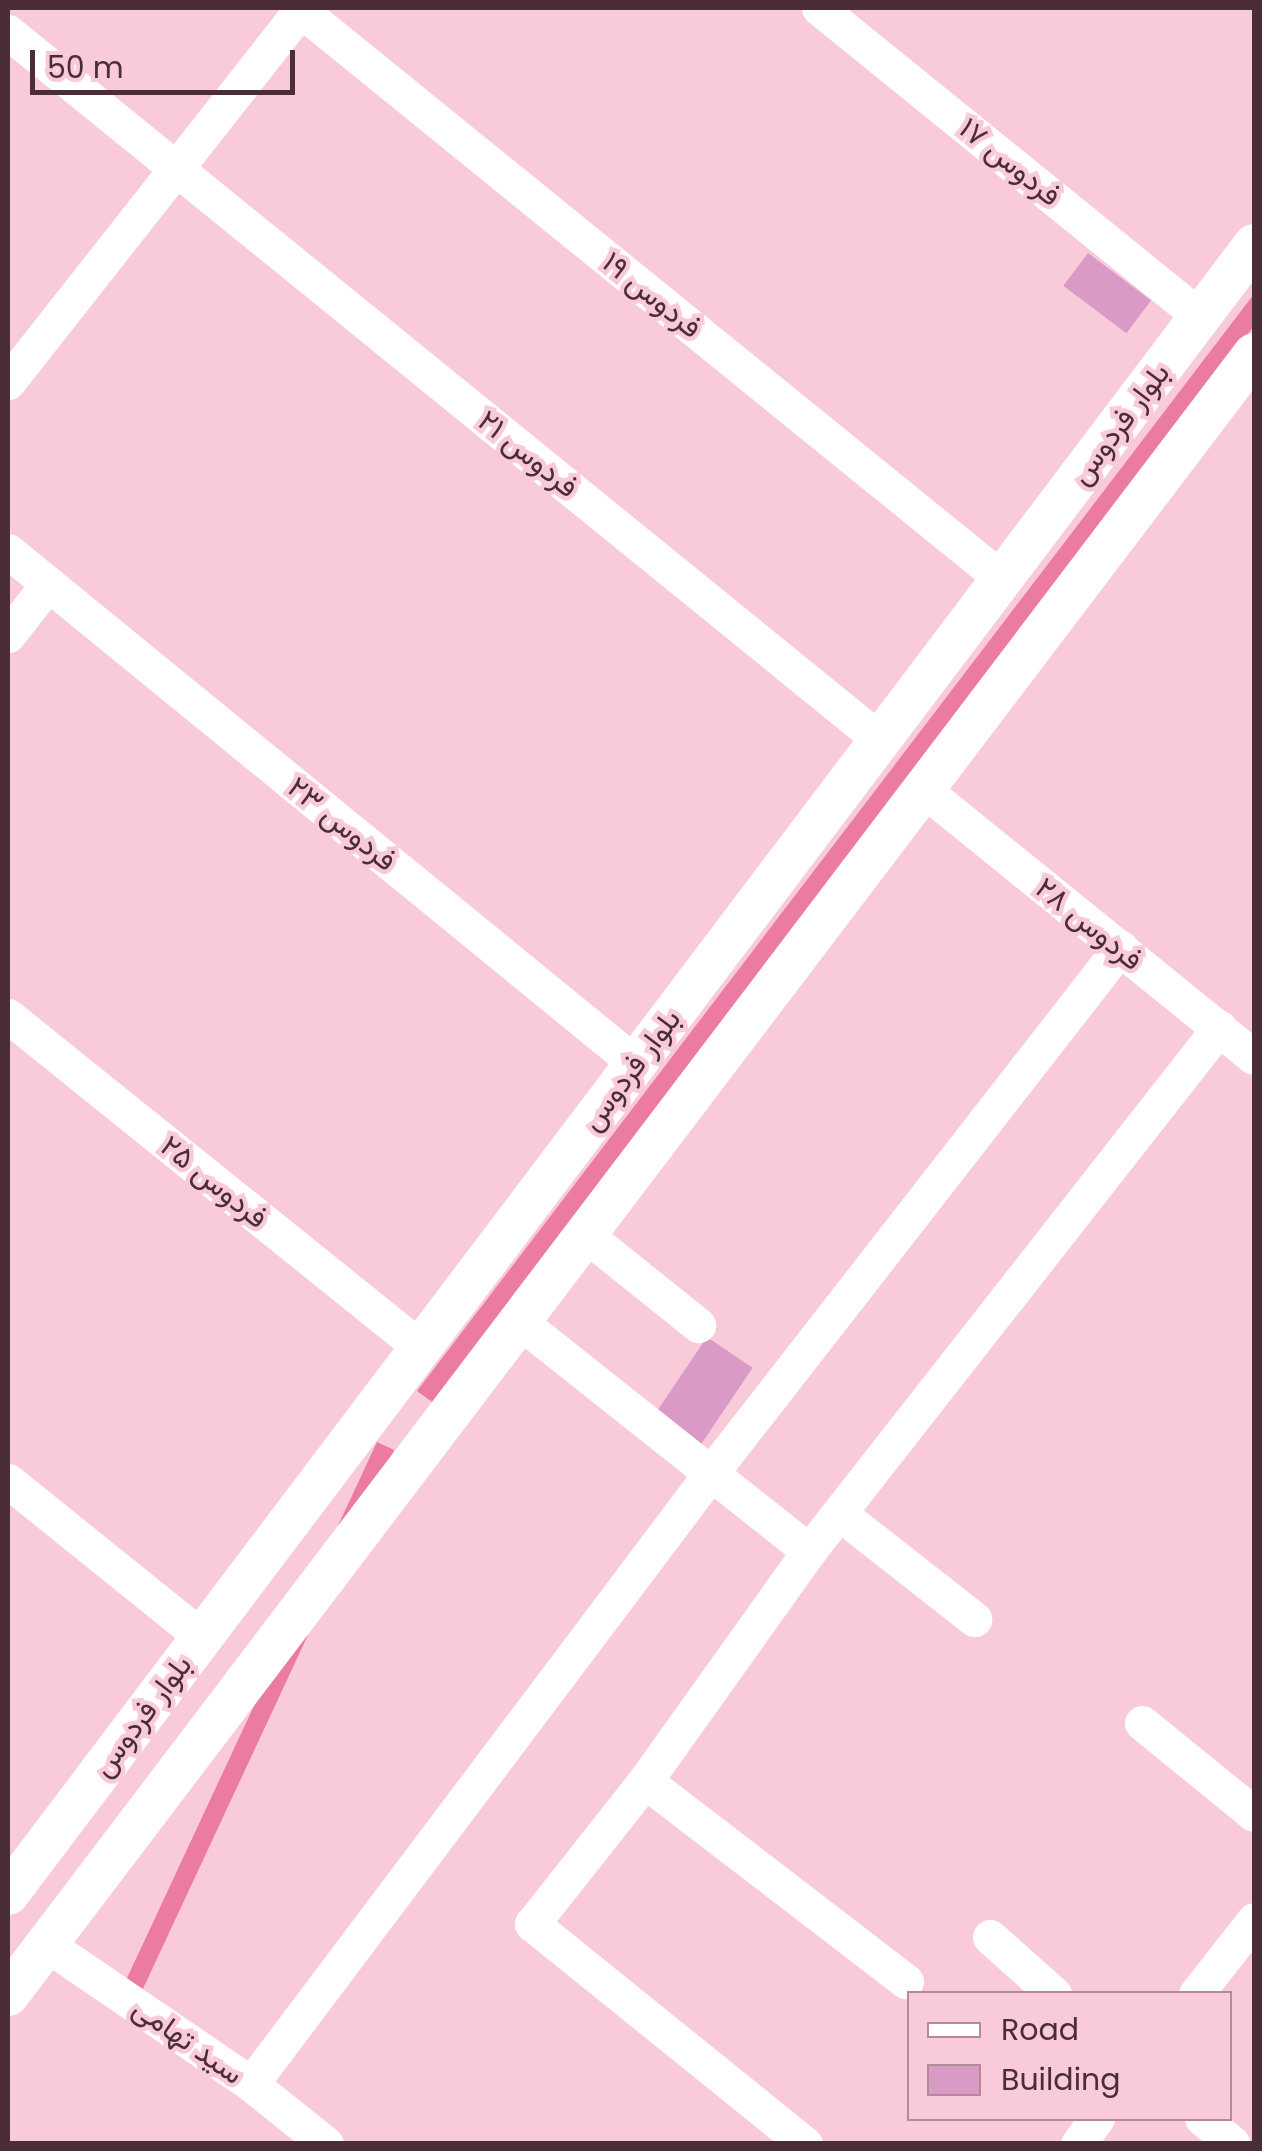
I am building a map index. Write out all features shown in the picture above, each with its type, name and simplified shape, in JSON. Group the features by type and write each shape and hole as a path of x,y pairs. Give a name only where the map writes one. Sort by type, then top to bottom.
{"main road":[{"name":"بلوار فردوس","path":"8,1894 1254,245"},
{"name":"بلوار فردوس","path":"8,1995 924,790 1249,372"},
{"path":"384,1396 434,1435"}],"street":[{"name":"فردوس ۱۷","path":"819,8 1200,317"},
{"path":"8,382 300,9"},
{"name":"فردوس ۱۹","path":"300,9 1002,579"},
{"name":"فردوس ۲۱","path":"8,32 880,740"},
{"name":"فردوس ۲۳","path":"8,551 636,1063"},
{"path":"8,635 48,584"},
{"name":"فردوس ۲۸","path":"924,790 1254,1057"},
{"path":"251,2084 712,1473 1120,948"},
{"name":"فردوس ۲۵","path":"8,1016 421,1348"},
{"path":"805,2144 532,1924 645,1782 809,1551 1219,1028"},
{"path":"586,1235 698,1325"},
{"path":"520,1322 809,1551"},
{"path":"8,1481 202,1637"},
{"path":"839,1513 974,1619"},
{"path":"1142,1723 1254,1814"},
{"path":"645,1782 906,1981"},
{"path":"1198,1991 1254,1920"},
{"path":"990,1937 1051,1991"},
{"name":"سید تهامی","path":"46,1944 251,2084 324,2143"},
{"path":"1078,2144 1095,2121"},
{"path":"1206,2121 1233,2144"}],"shaded area":[{"path":"1254,294 1254,326 435,1404 417,1391"},
{"path":"377,1442 394,1450 136,2004 119,1996"}],"building":[{"path":"1088,253 1151,301 1126,333 1063,286"},
{"path":"707,1337 753,1368 700,1446 654,1415"}]}
